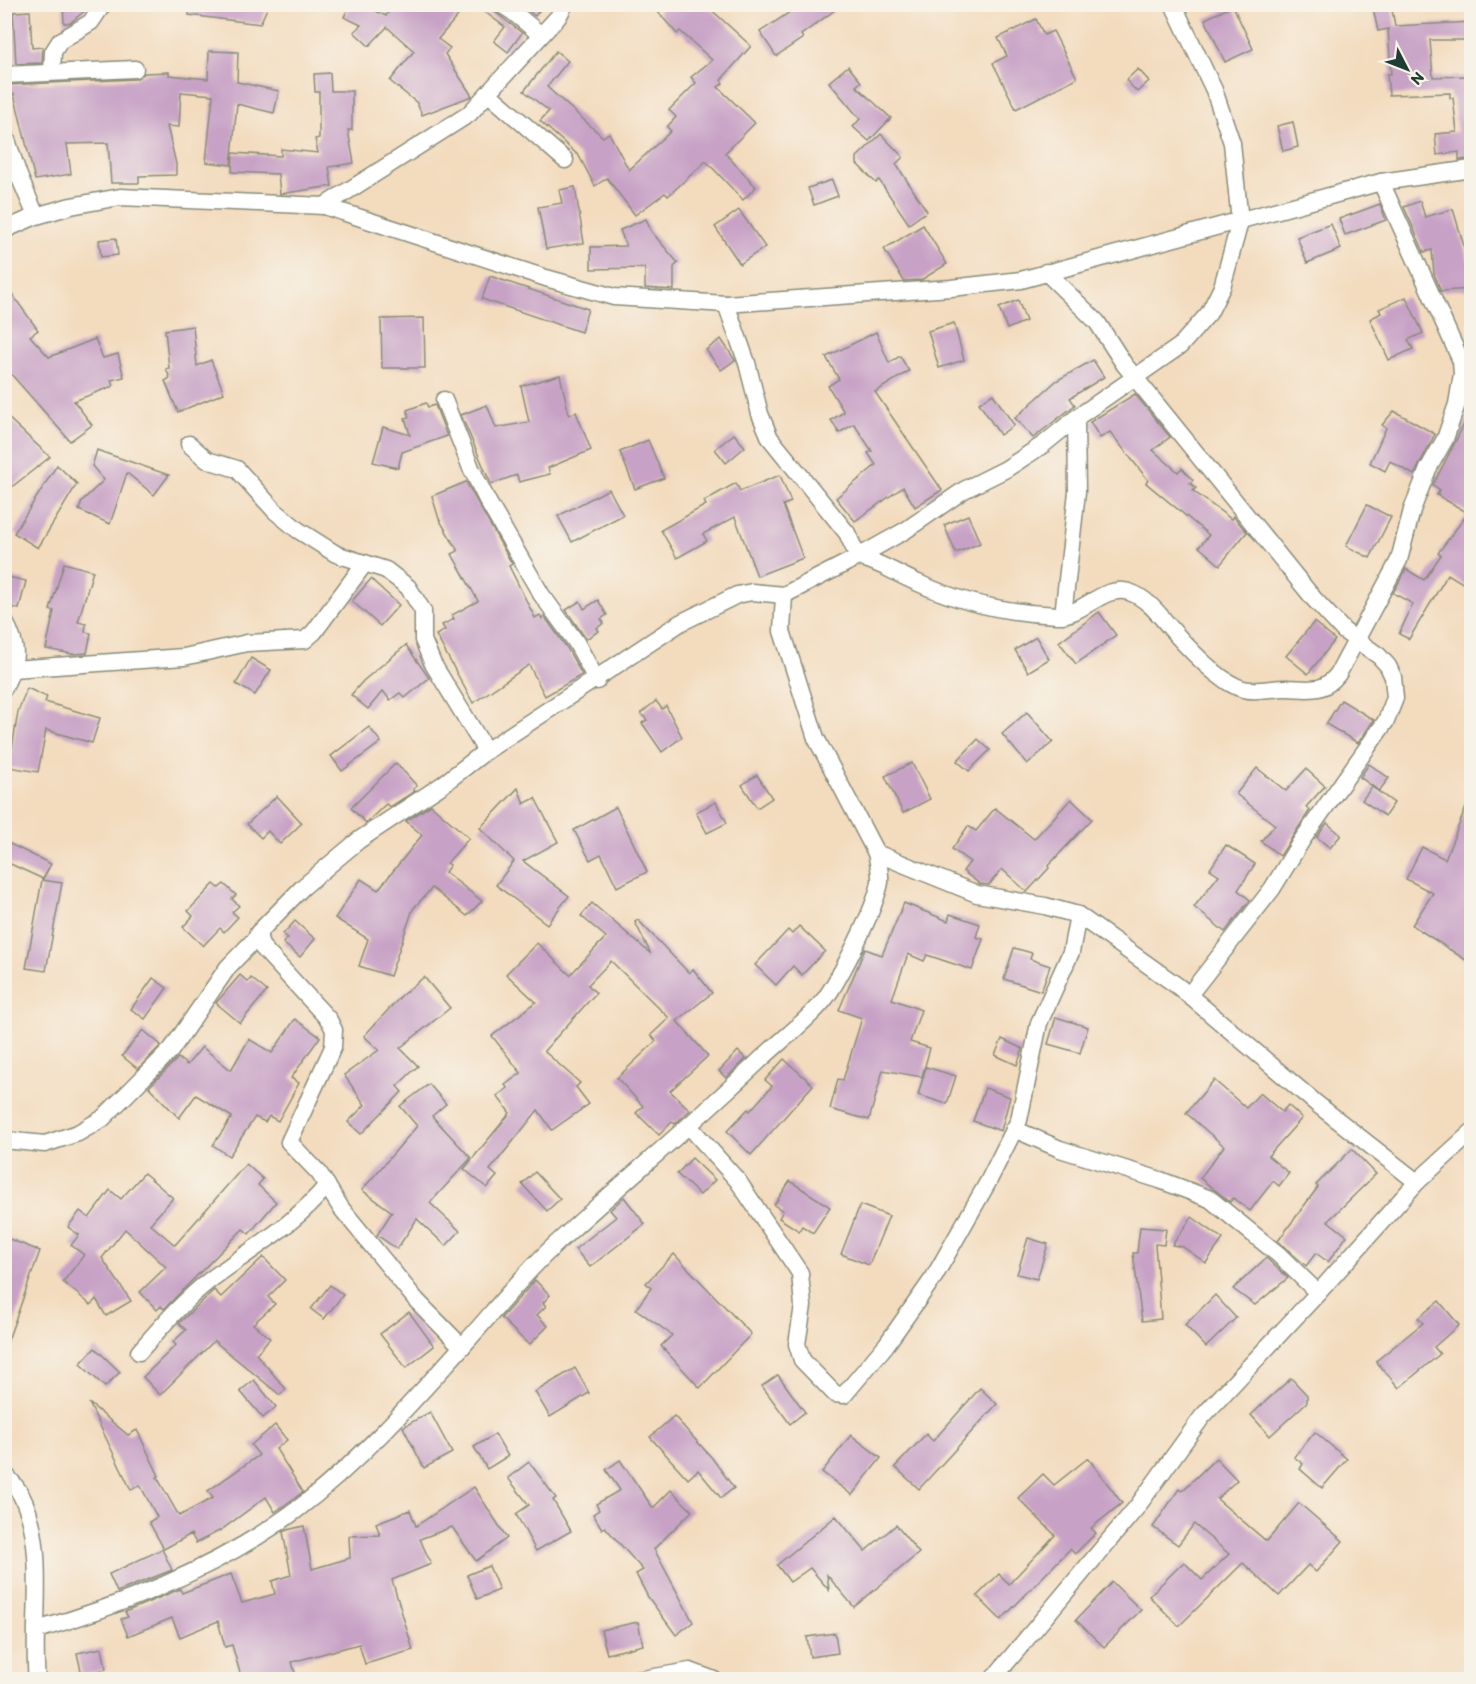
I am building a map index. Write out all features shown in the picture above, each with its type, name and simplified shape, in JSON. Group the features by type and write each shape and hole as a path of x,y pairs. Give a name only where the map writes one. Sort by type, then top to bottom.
{"street":[{"path":"52,72 53,52 60,41 91,21 103,4"},
{"path":"501,4 541,35"},
{"path":"324,206 469,114 490,95 558,17 565,4"},
{"path":"4,1140 45,1144 78,1133 102,1119 171,1050 228,967 257,937 259,930 303,886 359,840 442,785 486,751 597,681 680,623 727,599 752,592 784,595 906,530 964,490 1034,450 1180,346 1209,313 1222,287 1240,222 1238,179 1232,143 1214,90 1173,4"},
{"path":"4,75 135,69"},
{"path":"490,95 565,160"},
{"path":"4,131 19,176 36,216"},
{"path":"4,230 36,216 71,206 120,197 324,206 546,278 614,297 726,304 951,288 1021,280 1380,182 1472,169"},
{"path":"726,304 747,363 760,414 770,438 847,533 858,557 882,564 941,592 993,609 1062,615 1113,592 1132,593 1151,606 1195,653 1230,683 1251,691 1280,687 1319,688 1329,685 1399,560 1412,510 1428,469 1445,439 1457,404 1462,374 1461,361 1380,182"},
{"path":"1046,272 1097,322 1124,364 1137,377 1314,599 1344,631 1379,656 1392,676 1395,699 1386,721 1302,840 1272,889 1189,996"},
{"path":"444,400 471,468 488,502 541,594 576,642 597,681"},
{"path":"1062,615 1077,492 1076,418"},
{"path":"189,444 207,460 237,469 275,511 298,530 336,554 365,562 394,576 417,599 423,611 423,640 433,664 486,751"},
{"path":"13,669 184,657 247,643 305,640 314,632 365,562"},
{"path":"37,1630 94,1613 209,1564 262,1534 356,1462 462,1347 500,1301 556,1244 690,1127 822,1002 840,976 880,882 876,853 816,738 782,631 784,595"},
{"path":"4,621 14,638 17,650 13,669 4,688"},
{"path":"876,853 977,894 1045,906 1078,915 1224,1022 1317,1104 1417,1182"},
{"path":"690,1127 738,1181 800,1273 803,1306 797,1344 802,1360 840,1396 848,1392 934,1277 988,1182 1014,1129 1029,1077 1039,1023 1071,952 1078,915"},
{"path":"257,937 261,946 329,1020 334,1030 333,1047 289,1142 327,1185 341,1208 417,1301 462,1347"},
{"path":"1014,1129 1060,1149 1160,1179 1210,1198 1279,1255 1318,1293"},
{"path":"992,1680 1137,1507 1202,1417 1318,1293 1417,1182 1472,1132"},
{"path":"139,1352 193,1295 311,1205 327,1185"},
{"path":"4,1473 21,1495 29,1519 37,1577 37,1680"},
{"path":"637,1680 690,1671 714,1680"}],"building":[{"path":"63,4 87,4 87,9 70,23 64,23"},
{"path":"189,4 269,4 260,24 189,15"},
{"path":"350,4 361,4 386,16 393,4 468,4 438,39 450,48 445,54 472,96 422,115 417,103 390,81 414,51 387,27 369,46 354,32 361,25 344,17"},
{"path":"474,4 491,4 495,12 522,33 508,52 494,41 505,27"},
{"path":"520,4 544,4 535,16"},
{"path":"666,4 705,4 751,46 721,80 723,83 718,87 755,123 725,153 756,187 743,200 706,161 668,196 665,193 635,215 607,178 595,186 579,156 540,121 549,111 524,91 556,51 568,61 547,87 603,137 609,133 629,170 671,131 667,127 676,117 669,110 696,83 691,77 712,60 680,31 677,34 658,12"},
{"path":"802,4 843,4 801,35 803,38 776,56 760,32"},
{"path":"1372,4 1391,4 1395,26 1472,22 1472,40 1430,40 1433,77 1468,76 1468,82 1472,81 1472,159 1459,160 1459,152 1437,155 1435,134 1457,132 1453,98 1450,98 1450,93 1389,95 1387,74 1391,74 1388,29 1378,31"},
{"path":"1233,6 1253,49 1225,62 1205,19"},
{"path":"30,11 32,48 43,47 42,63 16,64 13,12"},
{"path":"1036,19 1044,35 1053,31 1077,78 1016,109 993,63 1007,56 998,38"},
{"path":"209,51 238,52 237,82 279,91 274,113 237,104 231,165 206,162 213,95 181,92 179,127 167,126 176,164 176,175 139,176 139,183 111,183 108,143 67,144 71,174 35,180 14,94 6,95 5,85 135,79 145,73 169,72 169,75 208,79"},
{"path":"848,66 861,82 856,86 891,118 869,141 853,127 860,119 829,82"},
{"path":"1138,69 1149,81 1137,92 1126,80"},
{"path":"330,73 331,91 352,91 352,130 348,130 354,163 329,167 332,186 280,194 278,174 232,172 233,153 281,156 281,149 318,153 315,139 319,138 319,92 315,92 314,74"},
{"path":"1293,122 1298,147 1283,151 1277,126"},
{"path":"881,134 903,157 896,164 927,211 909,224 879,180 876,183 857,164 857,157"},
{"path":"832,180 838,196 814,205 808,188"},
{"path":"575,187 584,243 546,249 538,207 562,203 559,190"},
{"path":"1420,201 1425,217 1453,209 1468,260 1472,260 1472,289 1441,291 1434,274 1432,250 1424,252 1404,207"},
{"path":"1380,204 1386,220 1345,235 1339,219"},
{"path":"739,210 765,247 740,264 715,227"},
{"path":"646,219 651,231 678,263 674,267 674,290 645,288 645,268 591,269 591,247 626,246 620,230"},
{"path":"1331,224 1341,249 1307,263 1297,237"},
{"path":"923,225 947,264 921,280 904,281 884,249"},
{"path":"116,238 118,255 101,257 99,240"},
{"path":"490,276 588,309 581,332 482,299"},
{"path":"4,283 38,330 30,336 49,357 95,339 103,358 118,354 124,377 111,380 113,386 74,401 92,425 70,441 4,366"},
{"path":"1406,297 1423,333 1408,340 1413,349 1389,360 1370,319 1381,313 1379,309"},
{"path":"1018,300 1026,321 1007,329 999,308"},
{"path":"424,318 425,368 382,368 381,319"},
{"path":"954,323 964,360 939,368 928,331"},
{"path":"193,326 197,366 211,360 224,393 178,412 165,381 170,378 166,369 169,368 165,330"},
{"path":"876,332 889,363 900,356 909,371 875,392 942,490 915,507 903,487 855,521 836,498 876,465 868,453 872,451 854,424 839,433 831,420 844,412 828,386 839,379 826,357"},
{"path":"721,339 735,360 721,370 706,350"},
{"path":"1093,360 1104,377 1070,398 1075,405 1033,438 1015,418 1056,381"},
{"path":"560,375 569,415 576,412 591,450 548,468 550,474 519,482 517,475 491,484 461,415 487,405 496,428 529,422 521,386"},
{"path":"993,394 1014,425 1000,435 979,403"},
{"path":"1135,394 1170,437 1153,450 1178,472 1182,468 1193,480 1190,483 1196,488 1193,491 1231,519 1233,516 1247,532 1220,565 1199,547 1209,535 1146,483 1148,480 1110,432 1100,438 1090,422"},
{"path":"426,403 428,407 435,405 447,436 402,452 398,468 373,462 383,427 410,435 405,418 409,417 407,410"},
{"path":"1472,409 1472,589 1448,574 1409,639 1399,634 1413,604 1393,593 1406,569 1424,580 1441,555 1438,553 1468,513 1437,495 1440,490 1433,485"},
{"path":"1394,411 1435,434 1414,475 1390,461 1385,471 1370,463 1386,428 1382,425"},
{"path":"4,414 50,457 4,493"},
{"path":"734,434 745,447 726,463 715,449"},
{"path":"648,440 664,478 635,489 620,452"},
{"path":"97,450 169,475 154,495 127,473 110,524 79,510 82,501 104,480 92,466"},
{"path":"57,465 77,484 38,548 14,533"},
{"path":"780,475 791,502 783,505 803,558 757,576 735,517 703,534 707,541 677,558 661,530 706,505 704,501 736,483 740,491"},
{"path":"466,482 512,564 509,566 535,618 540,615 542,619 545,617 567,648 582,675 545,696 529,665 473,703 436,635 445,630 442,625 454,619 452,615 478,601 452,554 458,551 439,519 432,496"},
{"path":"609,489 623,515 572,542 558,516"},
{"path":"1367,505 1391,517 1370,558 1346,546"},
{"path":"968,515 980,543 956,553 944,525"},
{"path":"64,563 93,571 78,622 86,624 85,632 91,633 87,653 72,654 46,649 54,611 50,610"},
{"path":"4,576 26,581 19,609 4,605"},
{"path":"371,579 399,605 380,626 352,601"},
{"path":"598,600 607,615 601,619 604,623 597,628 599,631 586,639 566,610 580,601 584,609"},
{"path":"1099,612 1116,635 1076,664 1059,642"},
{"path":"1314,622 1335,640 1308,674 1286,656"},
{"path":"1036,637 1049,659 1028,672 1015,650"},
{"path":"406,645 429,678 405,698 400,693 390,700 383,691 368,709 351,695 363,681"},
{"path":"251,658 271,670 255,695 236,684"},
{"path":"27,688 47,697 45,702 100,718 92,743 46,730 38,772 9,767 18,712"},
{"path":"1341,700 1374,720 1358,743 1326,724"},
{"path":"656,701 662,709 666,706 682,737 662,752 642,723 647,720 641,713"},
{"path":"1027,712 1053,742 1027,764 1002,734"},
{"path":"369,727 381,742 342,771 331,756"},
{"path":"978,739 990,750 969,771 957,761"},
{"path":"396,763 417,786 413,789 415,791 390,807 386,804 366,823 351,808"},
{"path":"912,763 930,799 903,813 885,776"},
{"path":"1369,764 1389,778 1379,791 1360,777"},
{"path":"1257,768 1286,791 1306,769 1325,786 1306,807 1310,810 1280,856 1261,841 1275,825 1236,794"},
{"path":"757,775 772,798 757,808 742,785"},
{"path":"1372,787 1394,803 1385,816 1362,800"},
{"path":"518,788 524,804 535,798 558,842 523,861 569,896 547,924 496,885 514,861 480,828"},
{"path":"1472,793 1472,964 1412,925 1433,893 1406,879 1422,847 1445,859"},
{"path":"277,796 302,823 280,844 268,831 261,838 247,824"},
{"path":"1071,799 1092,819 1027,892 1002,869 989,885 980,884 963,871 970,862 952,849 968,826 976,831 995,808 1034,839"},
{"path":"716,802 727,823 707,833 696,812"},
{"path":"431,805 469,838 447,863 450,865 445,872 482,901 467,916 432,888 413,909 390,976 359,966 368,939 335,918 361,879 378,890 422,835 406,821"},
{"path":"616,807 647,872 617,887 601,854 590,860 574,830"},
{"path":"1327,823 1341,835 1330,848 1317,837"},
{"path":"4,841 51,864 43,879 4,861"},
{"path":"1226,845 1255,864 1238,890 1250,900 1225,932 1194,907 1219,875 1210,869"},
{"path":"42,880 62,883 46,971 26,968"},
{"path":"214,884 219,888 224,884 236,895 232,899 239,906 232,912 238,917 224,932 220,928 203,946 183,927 193,916 188,911"},
{"path":"592,903 651,954 635,922 638,920 689,973 693,969 712,993 677,1021 708,1056 670,1091 690,1110 675,1124 672,1122 659,1135 636,1113 643,1106 617,1078 656,1041 651,1035 669,1018 611,961 588,985 596,993 544,1051 580,1083 576,1087 589,1104 552,1130 538,1110 490,1170 497,1176 487,1188 464,1169 510,1113 497,1096 508,1088 505,1085 521,1073 492,1036 536,1002 506,974 537,943 570,975 606,937 581,916"},
{"path":"904,903 948,921 950,914 980,924 976,937 983,939 972,970 927,955 924,961 908,954 892,999 921,1010 910,1042 930,1048 922,1077 883,1070 869,1120 830,1109 838,1079 843,1080 862,1018 839,1010 865,949 882,955"},
{"path":"295,921 315,939 300,957 283,943 288,938 283,934"},
{"path":"799,926 825,951 802,975 793,966 776,985 755,965 788,930 792,934"},
{"path":"1014,948 1032,953 1030,959 1050,966 1041,991 1004,979"},
{"path":"240,975 248,982 251,978 267,991 240,1023 216,1003"},
{"path":"424,977 450,1008 400,1048 418,1066 397,1086 402,1092 361,1134 348,1122 365,1105 344,1075 379,1050 364,1036 402,995"},
{"path":"153,978 167,988 145,1019 131,1009"},
{"path":"1056,1017 1088,1027 1080,1053 1048,1044"},
{"path":"295,1019 320,1037 291,1078 299,1083 278,1121 269,1116 265,1122 255,1117 229,1156 213,1145 232,1117 196,1095 179,1118 149,1087 178,1058 187,1065 202,1047 231,1070 249,1039 272,1053"},
{"path":"143,1030 161,1045 138,1069 122,1056"},
{"path":"1002,1039 1023,1049 1017,1065 995,1055"},
{"path":"738,1051 746,1059 726,1078 719,1071"},
{"path":"784,1059 813,1085 751,1155 727,1131 748,1109 750,1111 772,1086 765,1080"},
{"path":"926,1067 956,1076 947,1104 918,1095"},
{"path":"1214,1080 1246,1108 1260,1093 1282,1112 1288,1105 1302,1118 1268,1156 1289,1173 1279,1186 1273,1181 1250,1211 1233,1198 1230,1202 1200,1178 1224,1146 1186,1113"},
{"path":"429,1084 446,1104 432,1116 471,1158 430,1203 460,1231 446,1246 417,1219 397,1249 377,1235 392,1212 362,1190 417,1126 400,1106"},
{"path":"985,1088 1010,1097 1001,1131 973,1121"},
{"path":"1352,1149 1376,1174 1328,1221 1347,1236 1328,1262 1316,1253 1306,1266 1278,1241 1318,1187 1316,1185"},
{"path":"692,1158 715,1180 700,1195 677,1174"},
{"path":"246,1164 263,1179 258,1185 276,1202 249,1234 243,1229 164,1309 161,1306 157,1310 140,1292 166,1267 125,1229 102,1258 131,1301 106,1316 96,1299 91,1305 63,1282 84,1255 71,1245 79,1235 68,1227 80,1211 89,1218 110,1190 121,1199 144,1173 173,1198 150,1224 175,1245"},
{"path":"535,1172 560,1199 547,1211 522,1184"},
{"path":"790,1181 830,1207 813,1233 802,1226 799,1231 779,1218 783,1211 774,1205"},
{"path":"624,1197 645,1224 590,1267 575,1249 616,1217 610,1210"},
{"path":"860,1205 889,1216 869,1265 841,1254"},
{"path":"1192,1217 1223,1239 1206,1263 1183,1247 1172,1245"},
{"path":"1140,1227 1166,1229 1164,1245 1155,1244 1161,1319 1142,1321 1133,1253 1137,1253"},
{"path":"4,1237 40,1251 7,1343 4,1343"},
{"path":"1028,1238 1048,1244 1037,1279 1017,1274"},
{"path":"674,1254 751,1334 700,1388 661,1346 672,1335 636,1309 651,1288 646,1283"},
{"path":"263,1257 285,1280 268,1297 275,1304 253,1324 270,1338 256,1354 286,1389 280,1395 214,1341 160,1395 143,1377 176,1345 173,1342 186,1330 179,1323 214,1290 221,1297"},
{"path":"1266,1258 1288,1278 1255,1305 1233,1289"},
{"path":"535,1280 550,1295 543,1303 546,1306 537,1315 548,1326 529,1345 501,1318"},
{"path":"330,1285 343,1295 324,1319 311,1309"},
{"path":"1215,1295 1236,1318 1206,1347 1185,1325"},
{"path":"1439,1301 1459,1325 1434,1347 1440,1354 1399,1388 1376,1361 1423,1323 1418,1318"},
{"path":"409,1312 434,1346 406,1368 380,1334"},
{"path":"95,1348 120,1372 105,1387 80,1364"},
{"path":"575,1368 589,1393 550,1417 535,1392"},
{"path":"778,1375 805,1412 790,1424 762,1386"},
{"path":"1291,1378 1307,1395 1307,1402 1270,1436 1251,1415"},
{"path":"254,1380 276,1407 263,1418 240,1391"},
{"path":"980,1388 997,1404 919,1489 895,1467 926,1434 933,1441"},
{"path":"89,1403 128,1435 137,1430 159,1476 157,1477 179,1516 213,1498 208,1491 259,1455 251,1445 275,1425 287,1440 276,1449 303,1492 275,1512 266,1497 221,1530 196,1543 191,1534 164,1549 149,1522 157,1517 140,1485 131,1490"},
{"path":"430,1412 452,1453 424,1468 403,1427"},
{"path":"674,1416 712,1458 734,1488 721,1498 698,1470 688,1479 650,1437"},
{"path":"1315,1432 1347,1459 1322,1488 1300,1469 1303,1464 1294,1457"},
{"path":"495,1434 508,1456 487,1469 474,1447"},
{"path":"851,1435 881,1458 852,1495 822,1472"},
{"path":"1088,1458 1122,1503 1091,1528 1096,1533 1075,1554 1070,1549 1001,1620 977,1596 999,1574 1009,1584 1055,1535 1018,1498 1043,1474 1054,1485"},
{"path":"1216,1458 1237,1480 1217,1499 1265,1540 1267,1541 1299,1503 1343,1541 1316,1572 1308,1565 1279,1596 1243,1563 1179,1626 1149,1596 1184,1562 1202,1580 1229,1554 1194,1524 1178,1545 1153,1527 1179,1489 1182,1491"},
{"path":"620,1460 653,1508 671,1490 692,1511 654,1549 693,1622 676,1635 648,1597 636,1574 643,1570 605,1527 602,1529 593,1514 599,1510 596,1504 620,1490 606,1470"},
{"path":"529,1462 556,1498 553,1500 571,1531 536,1551 516,1514 529,1505 508,1478"},
{"path":"474,1487 507,1538 476,1561 452,1527 420,1539 431,1564 392,1580 413,1650 365,1664 359,1644 292,1662 297,1680 242,1680 232,1645 225,1647 218,1621 180,1637 172,1618 128,1636 121,1619 128,1617 125,1612 180,1589 182,1593 231,1574 242,1603 275,1594 272,1581 291,1575 283,1532 304,1526 312,1569 350,1558 349,1536 380,1535 376,1523 410,1510 416,1526"},
{"path":"836,1516 865,1551 896,1525 919,1553 854,1607 827,1575 829,1590 810,1568 790,1582 777,1565"},
{"path":"162,1549 172,1570 117,1592 109,1574"},
{"path":"489,1566 499,1590 477,1599 467,1575"},
{"path":"1112,1582 1141,1610 1104,1647 1076,1620"},
{"path":"638,1622 643,1645 607,1654 601,1630"},
{"path":"835,1633 838,1653 810,1657 807,1637"},
{"path":"102,1648 106,1669 82,1675 77,1653"}]}
